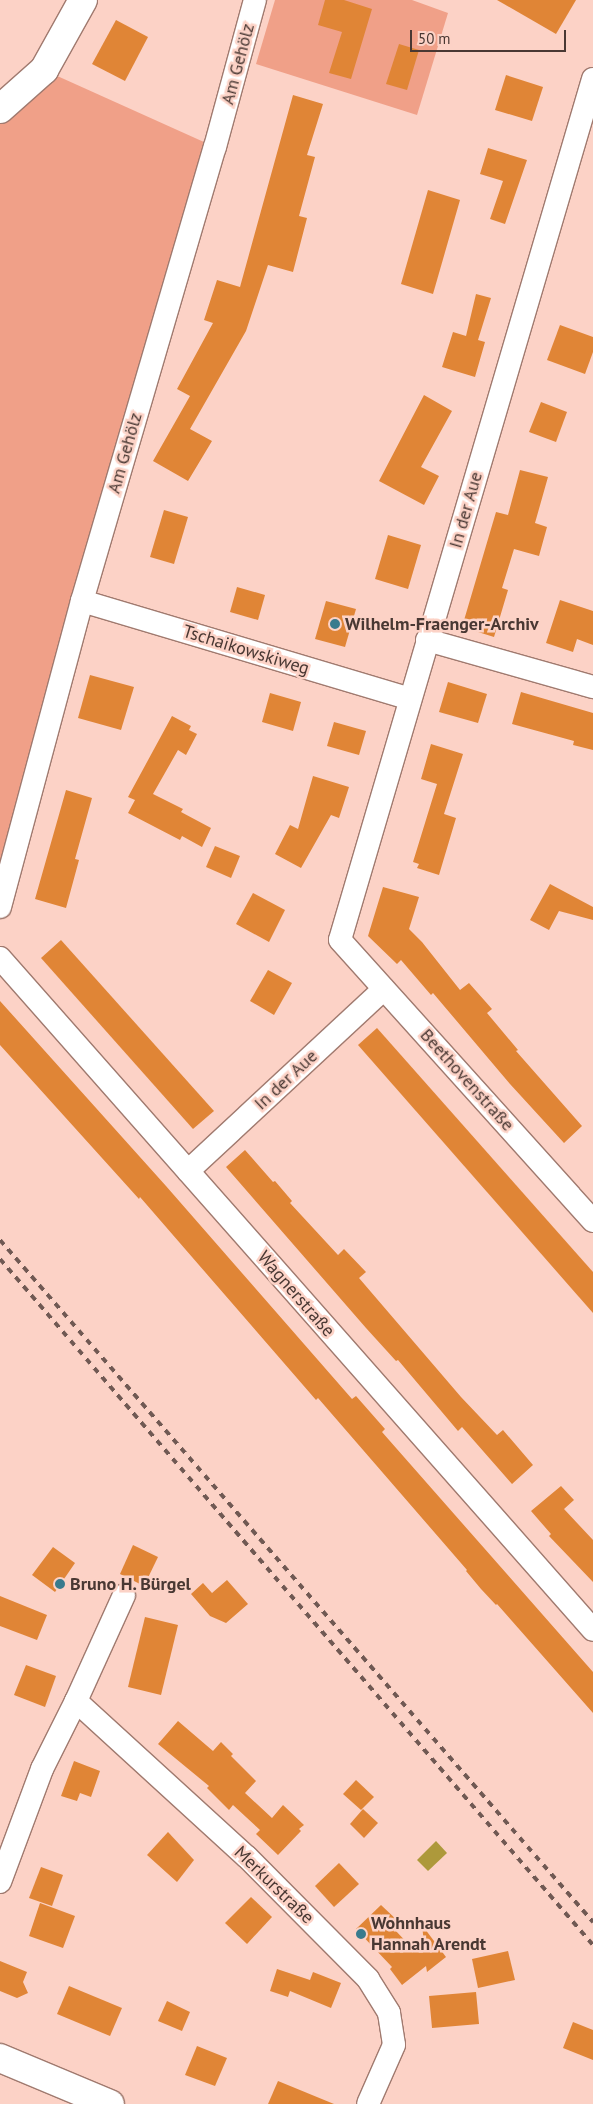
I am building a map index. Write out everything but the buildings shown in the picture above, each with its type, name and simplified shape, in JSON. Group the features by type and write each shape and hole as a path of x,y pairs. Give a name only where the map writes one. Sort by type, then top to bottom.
{"street":[{"path":"0,109 44,70 83,0"},
{"name":"Am Gehölz","path":"0,907 82,601 215,147 255,0"},
{"name":"In der Aue","path":"340,940 593,79"},
{"name":"Tschaikowskiweg","path":"82,601 410,699"},
{"path":"427,640 593,687"},
{"name":"Beethovenstraße","path":"340,940 593,1221"},
{"name":"Wagnerstraße","path":"0,958 593,1630"},
{"name":"In der Aue","path":"188,1171 384,989"},
{"path":"0,1882 42,1769 76,1702 124,1595"},
{"name":"Merkurstraße","path":"76,1702 247,1857 368,1979 389,2013 394,2045 368,2104"},
{"path":"0,2058 110,2104"}],"shaded area":[{"path":"275,0 412,0 448,13 417,115 256,64"},
{"path":"44,70 215,147 0,907 0,109"},
{"path":"436,1841 447,1853 428,1871 417,1860"}],"railway":[{"path":"0,1240 593,1922"},
{"path":"0,1259 593,1945"}],"place":[{"name":"Wilhelm-Fraenger-Archiv","path":"335,624"},
{"name":"Bruno H. Bürgel","path":"60,1584"},
{"name":"Wohnhaus Hannah Arendt","path":"361,1934"}]}
